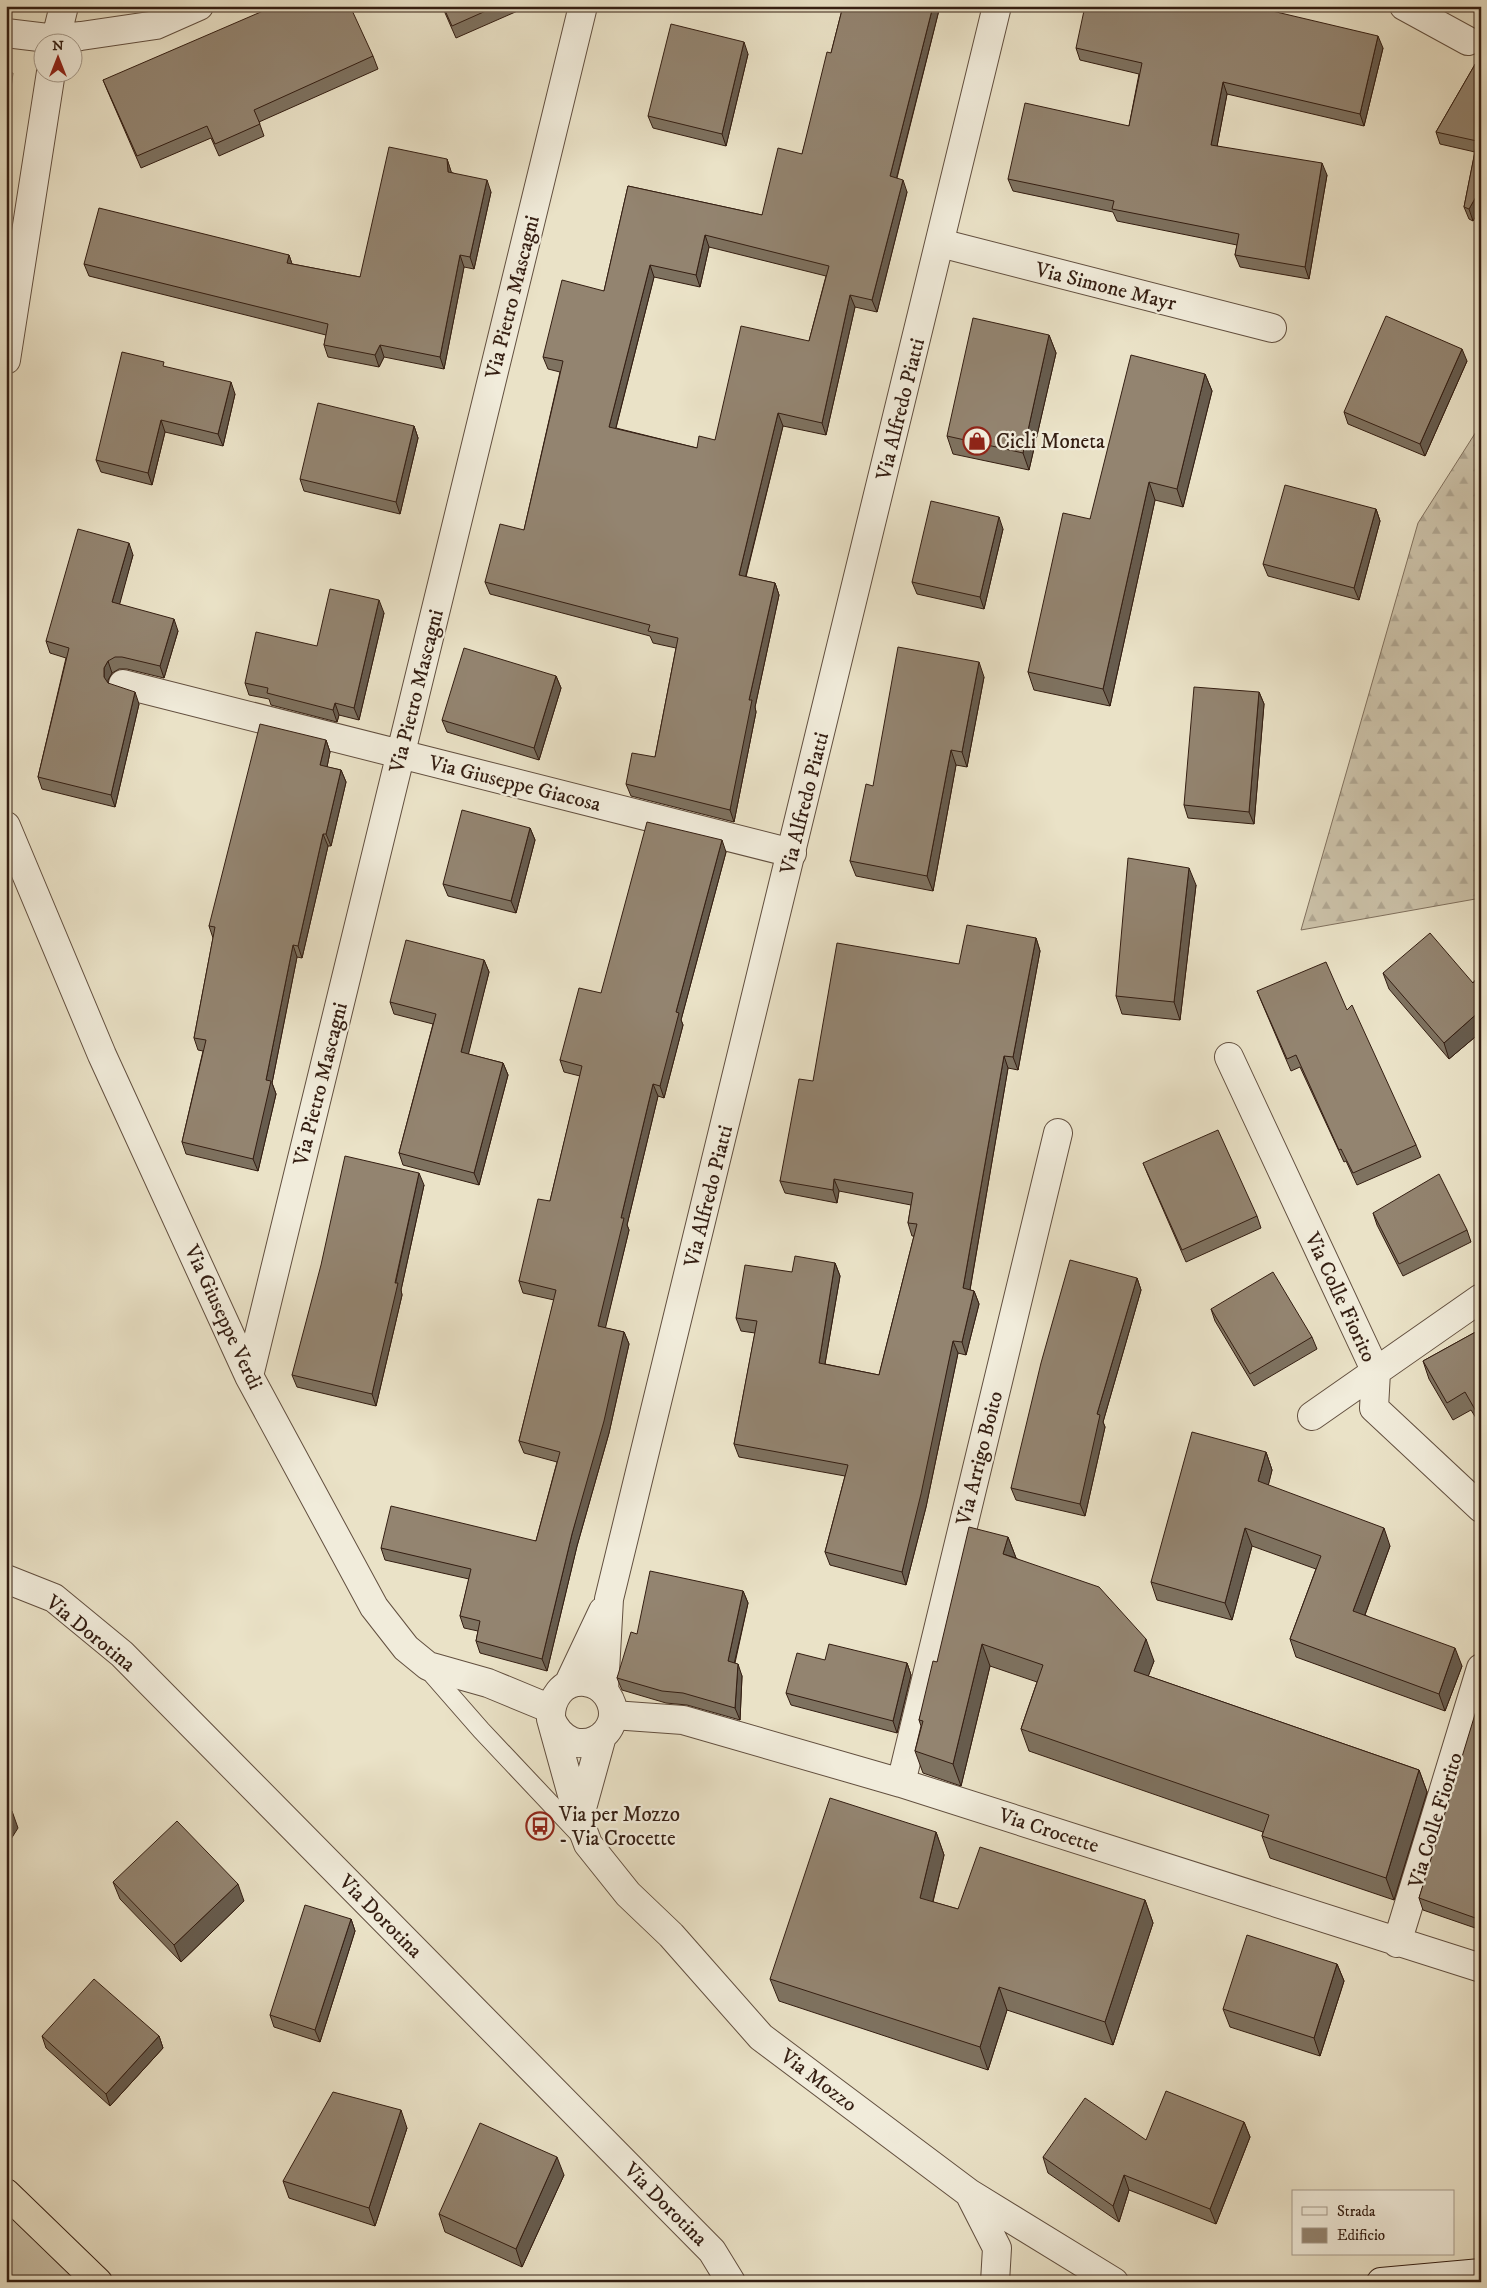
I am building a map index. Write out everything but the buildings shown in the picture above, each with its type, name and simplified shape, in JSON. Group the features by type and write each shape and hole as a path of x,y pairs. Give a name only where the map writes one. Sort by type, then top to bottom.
{"highway":[{"path":"6,2193 98,2282"}],"street":[{"path":"58,32 64,6"},
{"path":"82,37 156,25 198,6"},
{"name":"Via Pietro Mascagni","path":"249,1376 583,6"},
{"name":"Via Alfredo Piatti","path":"568,1685 609,1599 997,6"},
{"path":"1404,6 1468,41"},
{"path":"6,33 32,37"},
{"path":"6,360 49,82"},
{"name":"Via Simone Mayr","path":"940,243 1272,328"},
{"name":"Via Giuseppe Giacosa","path":"123,684 792,853"},
{"name":"Via Giuseppe Verdi","path":"6,826 102,1055 249,1376 374,1607 401,1642 428,1666 488,1683 551,1714"},
{"name":"Via Colle Fiorito","path":"1229,1057 1376,1372 1374,1408 1481,1508"},
{"name":"Via Arrigo Boito","path":"901,1783 1058,1133"},
{"path":"1312,1416 1481,1298"},
{"name":"Via Dorotina","path":"6,1579 54,1598 122,1654 712,2250 731,2282"},
{"name":"Via Alfredo Piatti","path":"606,1714 609,1599"},
{"name":"Via Colle Fiorito","path":"1397,1943 1481,1668"},
{"path":"583,1832 606,1714 588,1682 568,1685 559,1691 554,1699 551,1714 556,1729 571,1742 592,1742 606,1714"},
{"name":"Via Mozzo","path":"551,1714 583,1832 628,1894 671,1935 761,2037 969,2193 1114,2282"},
{"name":"Via Crocette","path":"606,1714 683,1720 901,1783 1397,1943 1481,1968"},
{"path":"969,2193 997,2248 995,2282"},
{"path":"1381,2282 1481,2273"}],"lane":[{"path":"418,1658 481,1730 583,1832"}],"green space":[{"path":"6,72 13,73 6,128"},
{"path":"1481,424 1481,898 1301,930 1418,523"},
{"path":"6,2211 81,2282 6,2282"}],"place":[{"name":"Cicli Moneta","path":"977,441"},
{"name":"Via per Mozzo - Via Crocette","path":"540,1826"}]}
